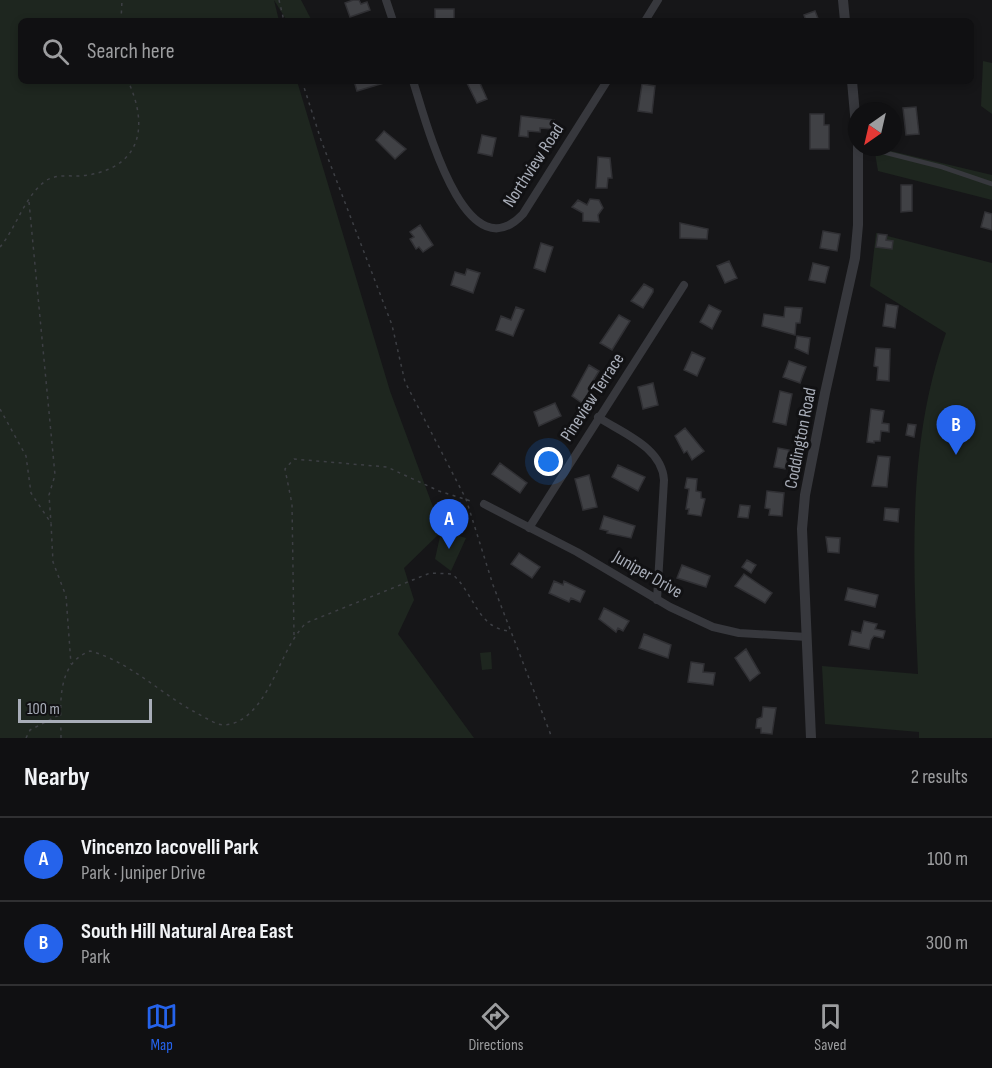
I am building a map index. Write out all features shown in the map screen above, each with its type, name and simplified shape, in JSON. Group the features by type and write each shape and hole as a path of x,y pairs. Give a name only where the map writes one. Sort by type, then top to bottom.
{"street":[{"path":"386,0 392,18"},
{"path":"647,18 658,0"},
{"path":"843,0 845,18"},
{"name":"Northview Road","path":"414,84 452,190 462,206 478,222 499,227 512,223 523,214 605,84"},
{"path":"852,84 854,102"},
{"name":"Coddington Road","path":"811,738 802,529 805,495 855,258 858,225 858,156"},
{"name":"Pineview Terrace","path":"529,528 684,285"},
{"path":"598,417 649,450 662,465 664,480 657,600"},
{"name":"Juniper Drive","path":"484,504 695,619 729,631 807,637"}],"lane":[{"path":"899,156 942,167 992,184"}],"path":[{"path":"121,18 122,0"},
{"path":"279,0 284,18"},
{"path":"0,247 42,183 54,176 89,175 115,166 133,151 139,131 139,105 129,84"},
{"path":"303,84 321,140 392,325 405,382 466,500 510,631 552,738"},
{"path":"28,202 55,475 49,495 52,562 66,596 71,664 62,687 61,738"},
{"path":"0,410 26,456 31,493 51,523"},
{"path":"294,636 292,504 285,468 294,459 387,467 440,491 484,504"},
{"path":"71,664 81,655 90,651 96,652 115,661 217,724 227,725 238,722 252,712 274,679 294,636 316,618 430,573 452,574 466,590 483,620 500,631 510,631"},
{"path":"26,738 30,730 61,714"}],"shaded area":[{"path":"0,0 274,0 278,18 18,18 18,84 298,84 390,391 442,531 466,538 451,571 435,559 441,532 404,568 414,600 398,634 474,738 0,738"},
{"path":"274,0 301,0 310,18 285,18"},
{"path":"983,61 992,63 992,114 981,106"},
{"path":"902,154 992,175 992,200 878,171 876,156 902,156"},
{"path":"876,233 992,263 992,738 919,738 919,732 825,724 822,666 918,674 914,545 919,459 924,417 933,375 946,333 870,286"},
{"path":"491,652 492,669 482,670 480,653"}],"building":[{"path":"359,0 361,4 367,2 370,10 350,17 345,3"},
{"path":"435,9 454,9 454,18 435,18"},
{"path":"815,11 818,18 805,18 804,15"},
{"path":"355,84 381,84 357,91"},
{"path":"468,84 480,84 487,99 477,103"},
{"path":"642,84 655,86 652,113 638,111"},
{"path":"916,107 919,134 906,135 903,108"},
{"path":"810,114 824,114 824,125 829,125 829,149 810,149"},
{"path":"521,116 554,120 553,129 540,128 540,132 528,131 528,137 519,136"},
{"path":"384,131 406,149 395,159 376,140"},
{"path":"482,135 496,138 492,156 478,153"},
{"path":"598,157 610,158 612,178 608,178 607,188 596,188"},
{"path":"901,185 912,185 912,211 901,212"},
{"path":"590,199 599,200 603,208 598,215 599,222 583,221 583,213 572,207 578,200 587,205"},
{"path":"985,212 992,214 992,230 981,227"},
{"path":"680,223 708,229 707,239 680,238"},
{"path":"420,225 433,245 423,252 419,247 416,249 410,239 414,237 410,232"},
{"path":"823,231 840,234 837,251 820,248"},
{"path":"878,234 887,235 886,240 893,241 892,249 876,247"},
{"path":"541,243 553,247 545,272 534,268"},
{"path":"729,261 737,278 725,283 717,266"},
{"path":"813,263 829,267 825,283 809,280"},
{"path":"467,269 480,273 473,293 451,285 455,272 465,275"},
{"path":"644,284 653,289 653,292 643,308 631,301"},
{"path":"886,304 898,306 895,328 883,326"},
{"path":"709,305 721,311 712,329 700,322"},
{"path":"516,307 524,310 513,336 496,330 501,316 511,320"},
{"path":"785,307 802,308 800,323 796,323 795,335 762,326 764,314 784,317"},
{"path":"619,315 630,321 612,350 600,343"},
{"path":"797,336 810,338 808,354 795,348"},
{"path":"876,348 890,349 889,381 877,380 878,367 874,366"},
{"path":"692,352 705,358 697,376 684,370"},
{"path":"789,361 806,367 800,383 783,377"},
{"path":"589,365 599,371 593,381 595,383 582,403 572,396"},
{"path":"653,383 658,405 643,409 638,387"},
{"path":"780,391 792,394 786,425 773,422"},
{"path":"555,403 561,416 539,426 534,412"},
{"path":"871,409 884,411 882,423 889,424 889,432 881,431 880,441 874,441 874,443 867,442"},
{"path":"908,424 916,425 914,437 906,435"},
{"path":"685,428 704,451 692,460 687,451 684,453 675,436"},
{"path":"778,448 789,450 785,469 774,467"},
{"path":"878,456 890,457 887,487 872,486"},
{"path":"500,463 527,483 520,493 492,474"},
{"path":"618,465 645,477 638,491 612,477"},
{"path":"589,475 597,507 583,510 575,479"},
{"path":"687,478 697,479 696,491 701,492 701,498 705,499 701,516 688,514 689,509 686,509 689,489 685,488"},
{"path":"767,491 784,493 782,516 769,515 770,509 765,508"},
{"path":"740,505 750,506 748,518 738,517"},
{"path":"885,508 899,509 898,522 884,520"},
{"path":"604,516 635,526 631,538 607,533 608,531 600,529"},
{"path":"826,537 840,538 839,553 828,552"},
{"path":"519,553 540,567 532,578 511,564"},
{"path":"747,560 756,565 751,573 742,567"},
{"path":"682,565 710,576 706,587 677,578"},
{"path":"744,574 772,593 765,603 735,586"},
{"path":"554,581 563,585 564,581 585,591 580,602 571,598 569,602 549,593"},
{"path":"848,588 878,595 875,607 845,600"},
{"path":"604,608 629,621 623,631 618,628 616,632 599,619"},
{"path":"864,621 877,624 875,629 885,631 883,638 874,636 869,649 849,645 852,631 861,633"},
{"path":"644,634 671,645 668,658 639,648"},
{"path":"746,649 760,673 750,681 735,658"},
{"path":"691,662 704,664 703,672 715,673 713,685 688,682"},
{"path":"763,707 776,708 772,734 761,733 761,728 756,728 757,719 762,717"}],"place":[{"name":"South Hill Natural Area East","path":"956,455"},
{"name":"Vincenzo Iacovelli Park","path":"449,549"}]}
